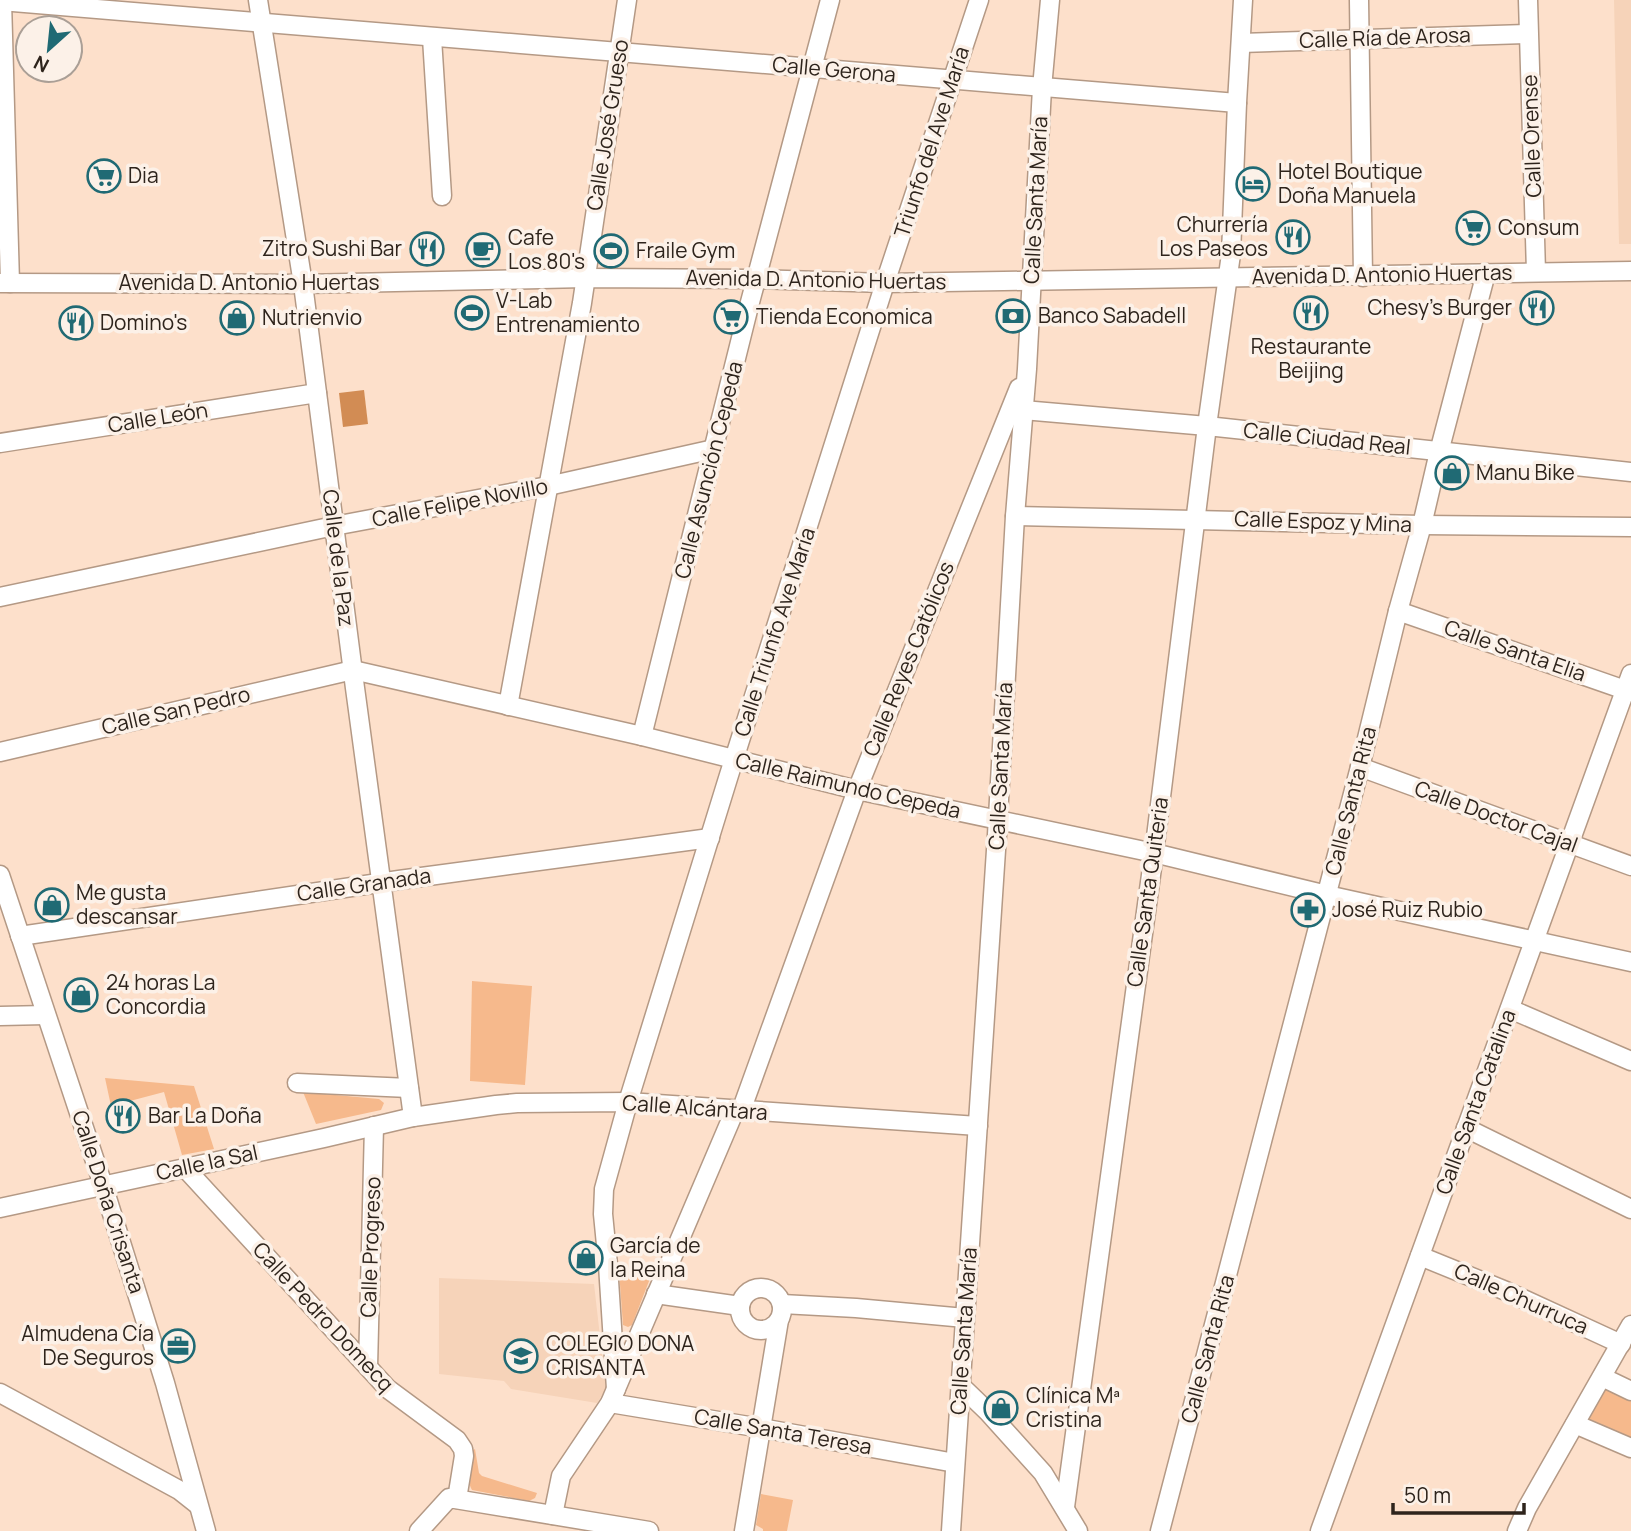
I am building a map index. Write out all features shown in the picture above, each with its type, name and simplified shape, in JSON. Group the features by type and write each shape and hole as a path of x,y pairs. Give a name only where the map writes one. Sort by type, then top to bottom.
{"street":[{"name":"Calle de la Paz","path":"258,0 303,284 413,1117"},
{"name":"Calle José Grueso","path":"508,706 585,278 627,0"},
{"name":"Calle Asunción Cepeda","path":"642,736 756,279 830,0"},
{"name":"Triunfo del Ave María","path":"885,283 979,0"},
{"name":"Calle Santa María","path":"950,1531 1049,0"},
{"name":"Calle Santa Quiteria","path":"1065,1507 1154,853 1231,254 1243,0"},
{"path":"1359,0 1363,276"},
{"name":"Calle Orense","path":"1528,0 1536,272"},
{"name":"Calle Gerona","path":"1,1 48,2 432,38 1237,103"},
{"path":"1,1 5,283"},
{"name":"Calle Ría de Arosa","path":"1241,43 1528,34"},
{"path":"432,38 442,196"},
{"name":"Avenida D. Antonio Huertas","path":"5,283 303,284 585,278 885,283 1631,271"},
{"name":"Calle Santa Rita","path":"1160,1531 1327,895 1422,525 1438,452 1486,273"},
{"name":"Calle Triunfo Ave María","path":"613,1396 604,1189 628,1102 734,760 885,283"},
{"name":"Calle Reyes Católicos","path":"554,1515 561,1476 613,1396 738,1110 857,790 1027,369"},
{"name":"Calle León","path":"0,443 317,393"},
{"name":"Calle Ciudad Real","path":"1023,410 1208,426 1631,472"},
{"name":"Calle Felipe Novillo","path":"0,597 334,526 548,486 714,449"},
{"name":"Calle Espoz y Mina","path":"1015,516 1631,527"},
{"name":"Calle Santa Elia","path":"1398,611 1629,685"},
{"name":"Calle Raimundo Cepeda","path":"353,670 642,736 857,790 1154,853 1327,895 1631,962"},
{"name":"Calle San Pedro","path":"0,752 353,670"},
{"name":"Calle Santa Catalina","path":"1320,1531 1629,685"},
{"name":"Calle Doctor Cajal","path":"1360,767 1631,866"},
{"name":"Calle Granada","path":"20,936 710,838"},
{"name":"Calle Doña Crisanta","path":"0,875 103,1185 165,1383 206,1531"},
{"path":"1510,1009 1631,1060"},
{"path":"0,1016 46,1015"},
{"path":"297,1083 409,1088"},
{"name":"Calle Alcántara","path":"413,1117 506,1104 628,1102 978,1126"},
{"name":"Calle la Sal","path":"0,1208 413,1117"},
{"name":"Calle Progreso","path":"368,1367 374,1126"},
{"path":"1466,1128 1631,1209"},
{"name":"Calle Pedro Domecq","path":"185,1168 388,1389 457,1440 464,1456 453,1499"},
{"name":"Calle Churruca","path":"1420,1256 1506,1291 1621,1344"},
{"path":"744,1531 781,1312 776,1293 770,1289 757,1288 746,1294 740,1306 742,1319 752,1328 772,1328 781,1312"},
{"path":"656,1294 740,1306"},
{"path":"781,1312 856,1308 965,1318"},
{"path":"1517,1531 1527,1508 1631,1325"},
{"path":"1602,1377 1631,1391"},
{"path":"960,1385 989,1412 1043,1473 1078,1531"},
{"path":"0,1393 179,1490 198,1505"},
{"name":"Calle Santa Teresa","path":"613,1396 761,1428 955,1463"},
{"path":"1575,1424 1631,1448"},
{"path":"419,1531 453,1499 649,1531"}],"shaded area":[{"path":"1614,0 1631,0 1631,244 1619,244"},
{"path":"364,390 368,424 343,427 339,393"},
{"path":"472,981 532,986 525,1085 470,1081"},
{"path":"105,1078 194,1086 214,1149 182,1155 164,1092 111,1106"},
{"path":"303,1092 379,1099 384,1103 381,1110 316,1124"},
{"path":"619,1271 651,1276 632,1325 628,1327 623,1325"},
{"name":"COLEGIO DONA CRISANTA","path":"439,1278 594,1284 606,1389 597,1403 511,1389 504,1381 439,1374"},
{"path":"1602,1377 1631,1391 1631,1448 1575,1424"},
{"path":"475,1449 479,1473 482,1476 537,1493 535,1498 529,1501 472,1490 472,1451"},
{"path":"761,1494 793,1500 787,1531 763,1531 756,1525"}],"place":[{"name":"Dia","path":"104,176"},
{"name":"Hotel Boutique Doña Manuela","path":"1253,184"},
{"name":"Consum","path":"1473,228"},
{"name":"Churrería Los Paseos","path":"1293,237"},
{"name":"Zitro Sushi Bar","path":"427,249"},
{"name":"Cafe Los 80's","path":"483,250"},
{"name":"Fraile Gym","path":"611,251"},
{"name":"Chesy's Burger","path":"1537,308"},
{"name":"V-Lab Entrenamiento","path":"472,313"},
{"name":"Restaurante Beijing","path":"1311,313"},
{"name":"Banco Sabadell","path":"1013,316"},
{"name":"Tienda Economica","path":"731,317"},
{"name":"Nutrienvio","path":"237,318"},
{"name":"Domino's","path":"76,323"},
{"name":"Manu Bike","path":"1452,473"},
{"name":"Me gusta descansar","path":"52,905"},
{"name":"José Ruiz Rubio","path":"1308,910"},
{"name":"24 horas La Concordia","path":"81,995"},
{"name":"Bar La Doña","path":"123,1116"},
{"name":"García de la Reina","path":"586,1258"},
{"name":"Almudena Cía De Seguros","path":"178,1346"},
{"name":"COLEGIO DONA CRISANTA","path":"521,1356"},
{"name":"Clínica Mª Cristina","path":"1001,1408"}]}
